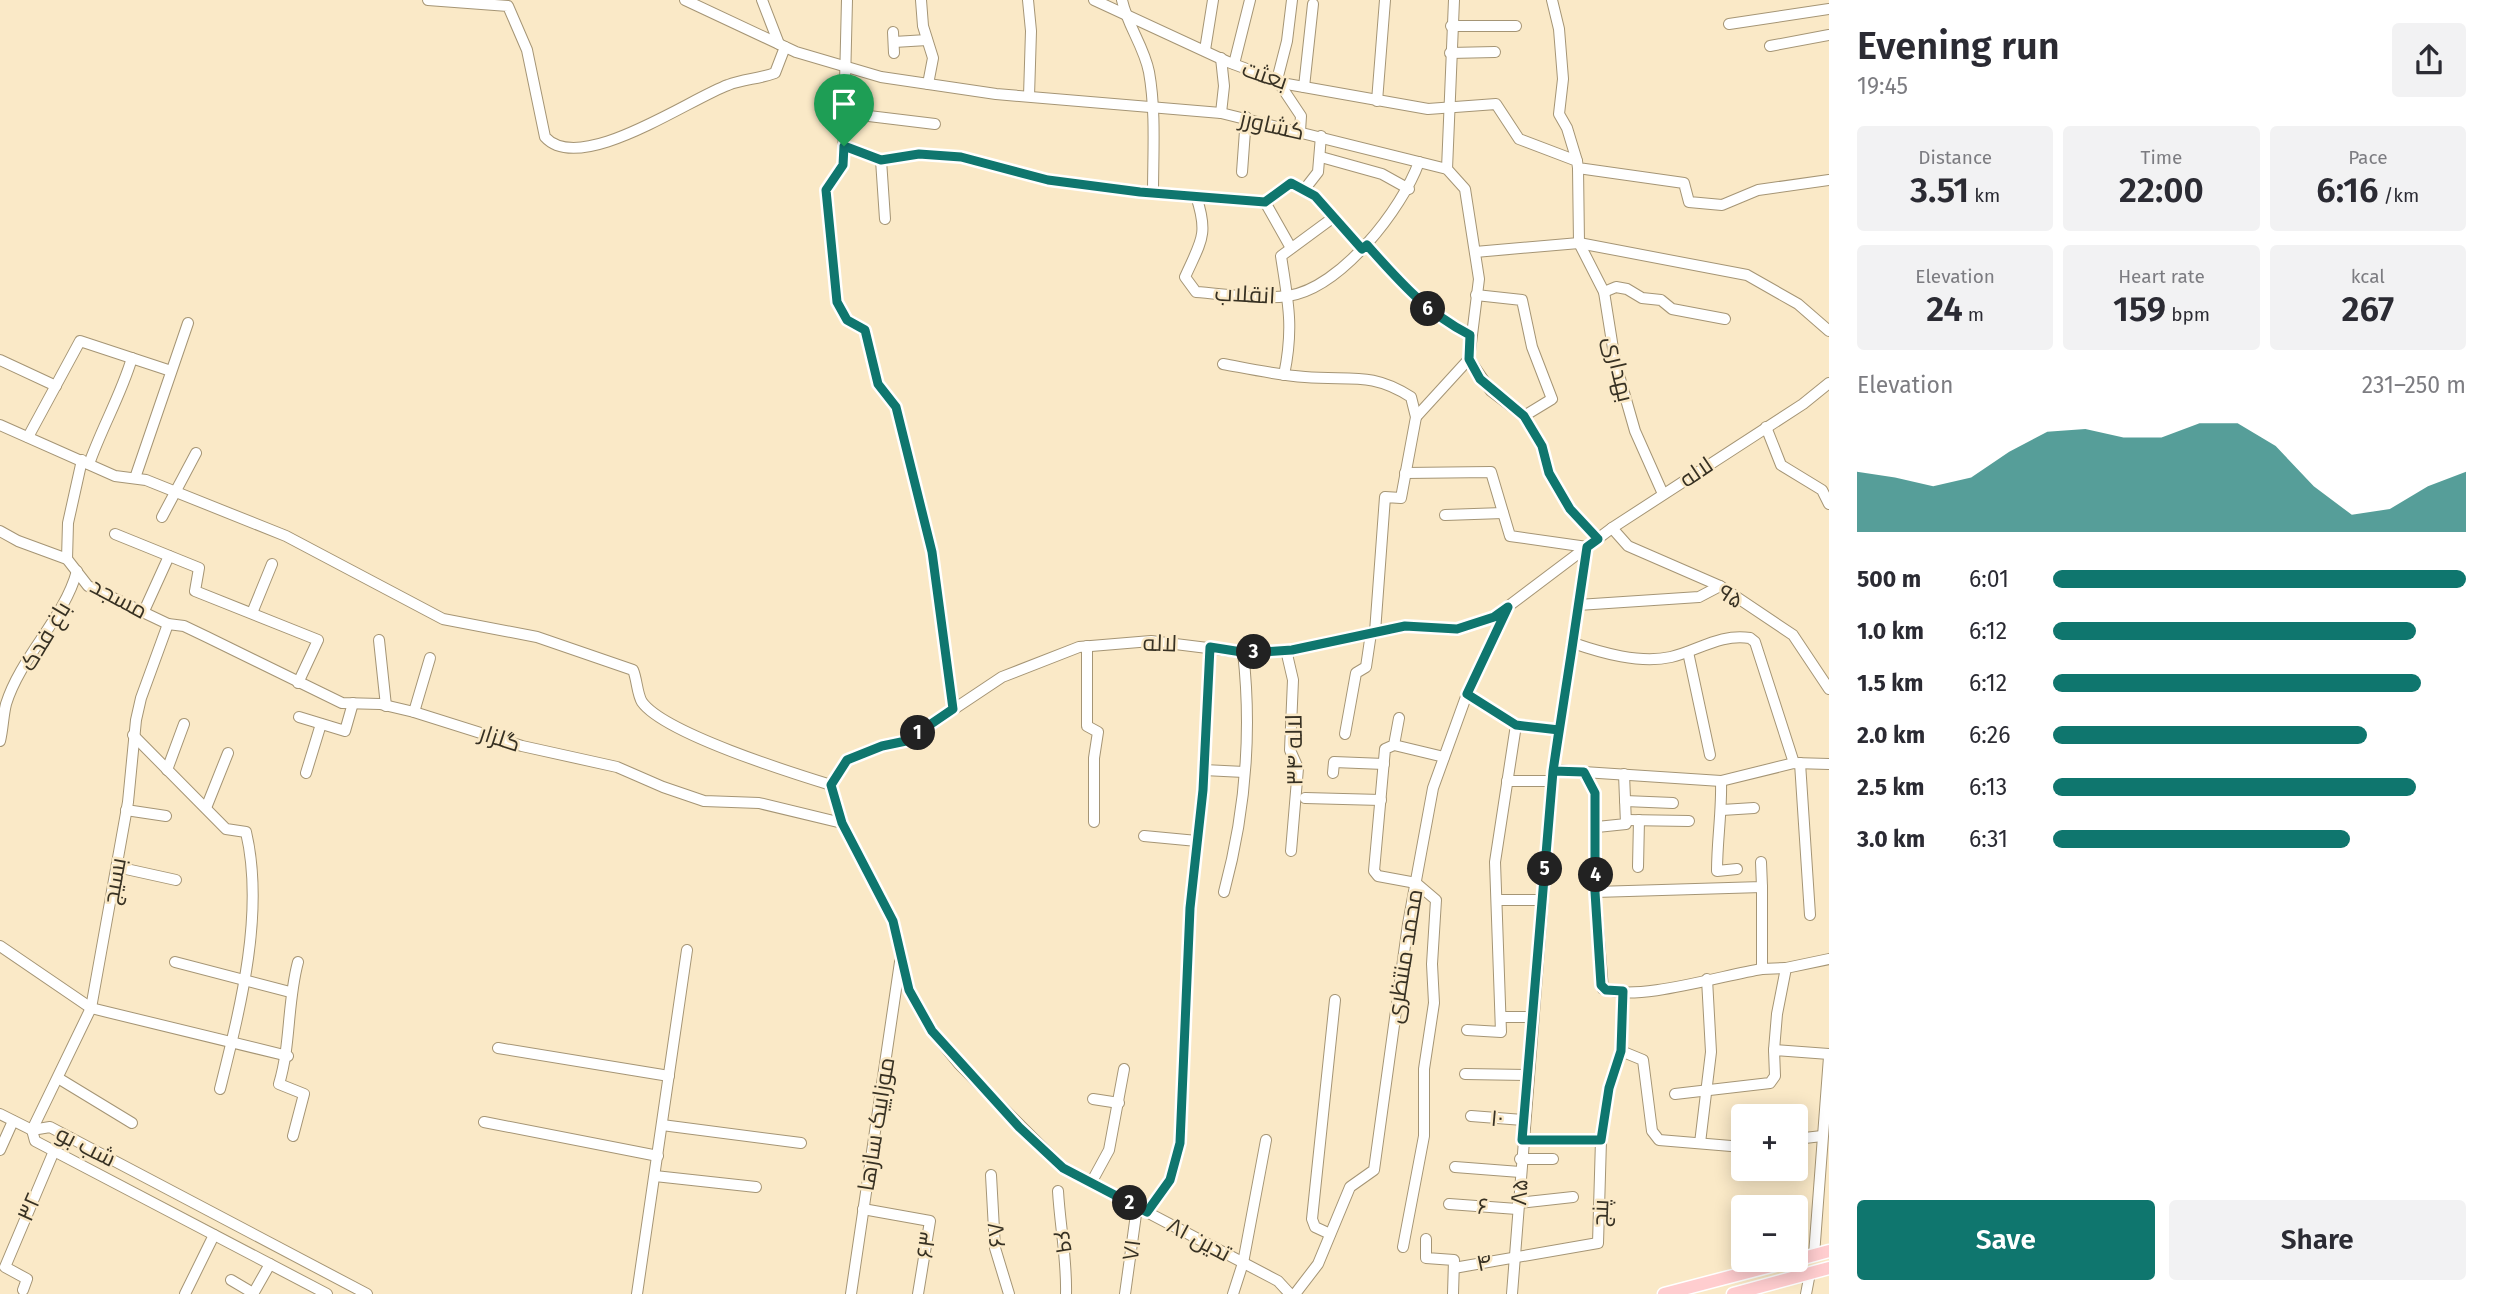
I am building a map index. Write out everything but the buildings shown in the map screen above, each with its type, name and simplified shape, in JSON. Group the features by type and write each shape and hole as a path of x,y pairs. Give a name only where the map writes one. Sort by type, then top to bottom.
{"main road":[{"path":"1808,1257 1829,1251"},
{"path":"1740,1293 1829,1268"},
{"path":"1664,1294 1749,1272"}],"street":[{"path":"428,0 508,6 527,50 545,137 555,144 569,148 594,147 730,84 775,73 782,46 762,0"},
{"name":"کشاورز","path":"685,0 782,46 881,77 1028,96 1246,117 1447,169"},
{"path":"847,0 843,66 843,165 826,190 837,302 847,320 865,330 878,384 896,407 932,552 953,709"},
{"path":"921,0 927,40 933,58 928,84"},
{"path":"1028,0 1031,31 1028,96"},
{"name":"بعثت","path":"1094,0 1234,64 1304,87 1428,109 1496,104 1519,139 1577,164"},
{"path":"1122,0 1125,15 1140,39 1149,73 1153,193"},
{"path":"1205,50 1213,0"},
{"path":"1234,64 1250,0"},
{"path":"1292,0 1287,41 1277,80 1301,116 1300,131"},
{"path":"1377,100 1385,0"},
{"path":"1454,0 1447,169 1465,189 1479,279 1469,359 1491,391 1524,416 1542,446 1549,473 1570,509 1598,539"},
{"path":"1552,0 1559,29 1563,79 1559,114 1567,128 1577,164 1579,243"},
{"path":"1304,87 1313,4"},
{"path":"1729,24 1829,9"},
{"path":"1451,26 1516,26"},
{"path":"1770,46 1829,35"},
{"path":"894,42 927,40"},
{"path":"1450,53 1494,52"},
{"path":"1221,58 1224,86 1221,113"},
{"path":"844,113 935,124"},
{"path":"1242,173 1246,117"},
{"path":"1304,190 1318,172 1321,136"},
{"path":"844,146 881,160 919,154 961,157 1048,180 1153,193 1265,202 1291,183 1315,196 1410,294 1442,320 1470,335"},
{"path":"1321,157 1382,174 1409,188"},
{"path":"881,160 885,219"},
{"name":"انقلاب","path":"1196,196 1205,223 1200,244 1185,277 1196,292 1290,296 1331,277 1364,247 1409,188 1419,162"},
{"path":"1577,164 1684,183 1689,202 1722,205 1758,190 1829,180"},
{"path":"1265,202 1291,248"},
{"path":"1283,375 1290,348 1290,296 1281,256 1334,217"},
{"path":"1475,252 1579,243 1747,275 1798,304 1829,331"},
{"name":"بهداری","path":"1579,243 1604,292 1615,361 1634,430 1663,494"},
{"path":"1604,292 1616,287 1627,289 1642,298 1661,300 1672,309 1725,319"},
{"path":"1476,295 1522,300 1532,347 1552,399 1524,416"},
{"path":"135,478 188,323"},
{"path":"28,437 80,341 171,371"},
{"path":"0,531 18,541 67,559 68,523 86,462 108,414 122,394 132,358"},
{"path":"1416,417 1469,359"},
{"path":"0,360 56,386"},
{"path":"1223,364 1283,375 1329,379 1369,377 1393,385 1411,397 1416,417 1401,498 1385,497 1373,632 1366,667 1356,673 1345,734"},
{"name":"لاله","path":"831,785 847,760 882,746 906,741 1002,677 1087,646 1151,641 1243,652 1286,650 1405,626 1457,629 1494,617 1612,528 1829,383"},
{"path":"0,425 115,476 146,480 286,536 443,619 537,637 634,670 641,701 657,714 761,764 831,785"},
{"path":"1766,426 1780,465 1822,489 1829,504"},
{"path":"162,517 196,453"},
{"path":"1405,473 1491,472 1510,536 1587,547"},
{"path":"1445,515 1503,513"},
{"name":"۹۵","path":"1612,528 1628,547 1720,586 1793,635 1829,689"},
{"path":"115,534 199,568 195,591 318,640 298,683"},
{"name":"۸۵","path":"1512,1294 1523,1120 1553,776 1587,547"},
{"path":"144,611 169,556"},
{"name":"مسجد","path":"67,559 88,586 169,624"},
{"path":"252,613 272,565"},
{"name":"باغ فدک","path":"0,741 6,703 43,636 71,594 77,571"},
{"path":"1578,605 1699,597 1720,586"},
{"name":"محمد منتظری","path":"1293,1294 1318,1264 1350,1187 1368,1176 1377,1161 1385,1081 1433,788 1467,694 1508,607"},
{"name":"گلزار","path":"169,624 196,632 342,703 386,706 414,712 522,746 617,767 663,788 704,801 759,803 842,823"},
{"name":"بسیج","path":"32,1130 91,1008 126,810 133,735 141,698 169,624"},
{"path":"1573,643 1599,652 1647,659 1667,658 1688,652 1704,643 1744,637 1755,642 1797,763 1810,915"},
{"path":"379,640 386,706"},
{"path":"1087,646 1087,726 1098,732 1094,758 1094,822"},
{"name":"۷۱","path":"1125,1294 1142,1209 1170,1180 1180,1143 1190,908 1204,770 1210,647"},
{"name":"لاله ۳۴","path":"1286,650 1293,680 1290,750 1298,768 1291,850"},
{"path":"1224,892 1239,825 1244,772 1248,705 1243,652"},
{"path":"1688,652 1710,755"},
{"path":"414,712 430,658"},
{"path":"1467,694 1516,725 1559,730"},
{"path":"299,717 345,731 353,703"},
{"path":"1394,745 1399,718"},
{"path":"167,770 184,724"},
{"path":"306,773 321,724"},
{"path":"1467,1030 1501,1032 1495,862 1516,725"},
{"path":"133,735 226,829 246,832 254,913 232,1042 220,1089"},
{"path":"1404,1247 1424,1136 1424,1069 1434,1003 1432,964 1436,900 1416,883 1375,874 1385,749 1394,745 1444,757"},
{"path":"206,808 228,753"},
{"path":"1333,774 1334,762 1384,764"},
{"path":"1507,781 1584,772 1721,781 1797,763 1829,764"},
{"path":"1204,770 1244,772"},
{"path":"1584,772 1595,793 1595,892 1601,985 1606,990 1660,991 1707,979 1829,959"},
{"path":"1597,827 1626,824 1623,774"},
{"path":"1721,781 1722,810 1717,828 1717,870 1737,869"},
{"name":"تدین ۸۱","path":"831,785 842,823 893,921 909,990 945,1048 1054,1160 1091,1183 1278,1281 1293,1294"},
{"path":"1305,798 1381,800"},
{"path":"1625,801 1673,803"},
{"path":"1722,810 1754,808"},
{"path":"126,810 166,816"},
{"path":"1626,820 1689,821"},
{"path":"1638,867 1639,820"},
{"path":"1144,836 1197,841"},
{"path":"1761,862 1762,969"},
{"path":"117,867 176,880"},
{"path":"1595,892 1762,887"},
{"path":"1497,900 1542,900"},
{"path":"0,946 91,1008 288,1056"},
{"path":"637,1294 687,950"},
{"name":"موزاییک سازها","path":"851,1294 901,954"},
{"path":"175,962 290,992"},
{"path":"293,1136 304,1094 279,1084 288,1056 290,992 298,962"},
{"path":"1675,1094 1770,1083 1775,1076 1777,1014 1786,968"},
{"path":"1700,1143 1711,1052 1707,979"},
{"path":"1522,1140 1601,1140 1609,1088 1621,1051 1623,991"},
{"path":"1330,1234 1315,1227 1311,1219 1335,1000"},
{"path":"1501,1017 1532,1017"},
{"path":"498,1048 669,1076"},
{"path":"1621,1051 1643,1060 1654,1136 1659,1140 1731,1146"},
{"path":"1774,1051 1829,1055 1814,1255"},
{"path":"1091,1183 1110,1150 1124,1069"},
{"path":"1465,1074 1527,1075"},
{"path":"58,1078 132,1123"},
{"path":"1093,1100 1119,1103"},
{"path":"0,1114 32,1130"},
{"name":"۱۰","path":"1471,1116 1523,1120"},
{"path":"0,1150 13,1121"},
{"path":"484,1122 658,1156"},
{"path":"662,1125 802,1143"},
{"name":"شب بو","path":"327,1294 35,1141 32,1130 50,1127 367,1294"},
{"path":"1808,1138 1822,1136"},
{"path":"1233,1294 1243,1263 1266,1140"},
{"name":"پنج","path":"1514,1255 1598,1243 1601,1140"},
{"name":"۳۲","path":"23,1290 27,1279 5,1267 54,1151"},
{"path":"1521,1159 1553,1159"},
{"path":"1455,1167 1520,1172"},
{"name":"۶۷","path":"991,1175 995,1248 1009,1294"},
{"path":"655,1176 756,1187"},
{"name":"۶۹","path":"1058,1191 1060,1230 1066,1253 1066,1294"},
{"name":"۶","path":"1449,1203 1518,1206 1573,1197"},
{"name":"۶۳","path":"863,1209 930,1221 918,1294"},
{"path":"186,1294 214,1235"},
{"path":"1426,1239 1426,1258 1454,1260 1453,1294"},
{"name":"۴","path":"1454,1268 1514,1255"},
{"path":"231,1280 253,1293 270,1264"},
{"path":"1806,1294 1810,1273"}],"route":[{"path":"844,146 843,165 826,190 837,302 847,320 865,330 878,384 896,407 932,552 953,709 906,741 882,746 847,760 831,785 842,823 893,921 909,990 932,1031 959,1064 1019,1127 1063,1168 1147,1212 1170,1180 1180,1143 1190,908 1203,790 1210,647 1248,653 1292,650 1405,626 1457,629 1494,617 1508,607 1467,694 1516,725 1559,730 1553,771 1584,772 1595,793 1595,892 1601,985 1606,990 1623,991 1621,1051 1609,1088 1601,1140 1522,1140 1553,771 1587,547 1598,539 1570,509 1549,473 1542,446 1524,416 1491,391 1480,379 1469,359 1470,335 1442,320 1410,294 1367,245 1362,249 1315,196 1291,183 1265,202 1140,192 1048,180 961,157 919,154 881,160 844,146"}]}
